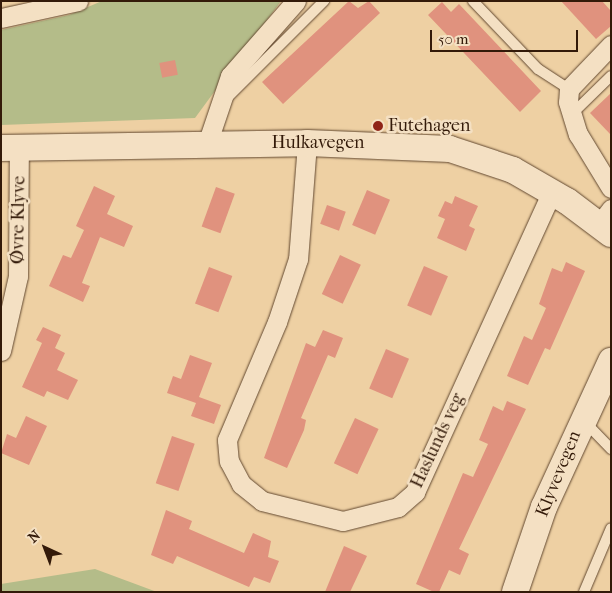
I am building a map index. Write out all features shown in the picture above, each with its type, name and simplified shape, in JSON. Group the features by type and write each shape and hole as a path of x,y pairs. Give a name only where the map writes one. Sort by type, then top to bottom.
{"main road":[{"name":"Hulkavegen","path":"10,148 307,143 450,149 513,170 607,223"},
{"name":"Klyvevegen","path":"515,592 544,507 581,419 611,361"}],"street":[{"path":"1,18 78,1"},
{"path":"207,144 218,106 246,53 296,1"},
{"path":"611,45 569,89 572,114 611,188"},
{"name":"Haslunds veg","path":"307,143 298,259 277,322 227,440 229,461 241,484 262,501 343,521 398,508 415,492 552,192"},
{"name":"Øvre Klyve","path":"1,351 18,276 10,148"}],"lane":[{"path":"218,106 324,1"},
{"path":"473,1 538,69 569,89"},
{"path":"572,114 611,76"},
{"path":"581,419 611,449"},
{"path":"584,592 611,528"}],"green space":[{"path":"102,1 281,1 195,118 1,125 1,30 69,15"},
{"path":"95,569 157,592 1,592 1,584"}],"building":[{"path":"349,1 358,8 369,1 380,13 283,104 262,82"},
{"path":"561,1 602,1 611,11 611,26 596,39"},
{"path":"442,2 451,12 459,4 541,91 520,112 428,15"},
{"path":"175,60 178,75 162,78 159,63"},
{"path":"611,93 611,135 590,113"},
{"path":"94,186 115,196 107,214 133,226 124,247 100,237 82,283 90,286 83,302 49,286 63,255 71,258 84,230 76,226"},
{"path":"216,187 235,194 220,233 202,226"},
{"path":"367,190 390,200 375,235 352,225"},
{"path":"455,196 478,206 469,226 475,229 466,251 437,238 445,219 438,216 445,201 452,204"},
{"path":"327,205 346,212 339,231 320,224"},
{"path":"340,255 361,265 343,304 322,294"},
{"path":"566,262 585,271 550,350 545,348 528,385 507,376 524,336 532,340 546,308 539,304 552,268 562,272"},
{"path":"424,266 448,276 431,316 407,306"},
{"path":"209,267 232,276 218,312 195,303"},
{"path":"43,327 61,335 55,348 65,353 57,370 78,380 68,400 47,391 44,397 22,387 42,343 36,340"},
{"path":"323,330 343,338 335,358 328,355 301,418 306,420 304,430 287,468 264,458 306,343 315,347"},
{"path":"386,349 409,359 392,398 369,389"},
{"path":"190,355 212,363 199,397 221,405 214,424 191,416 196,403 167,393 173,376 181,379"},
{"path":"507,401 526,409 459,549 469,554 460,575 449,570 439,592 434,592 416,584 463,473 473,477 488,444 479,440 493,406 503,411"},
{"path":"26,416 47,426 29,465 1,453 7,434 16,438"},
{"path":"355,418 379,429 357,474 334,463"},
{"path":"172,436 195,444 178,491 156,483"},
{"path":"166,510 192,521 189,529 244,553 253,533 271,541 268,557 279,561 270,583 254,577 249,587 177,556 173,564 151,555"},
{"path":"344,546 367,556 350,592 325,592"}],"place":[{"name":"Futehagen","path":"378,126"}]}
